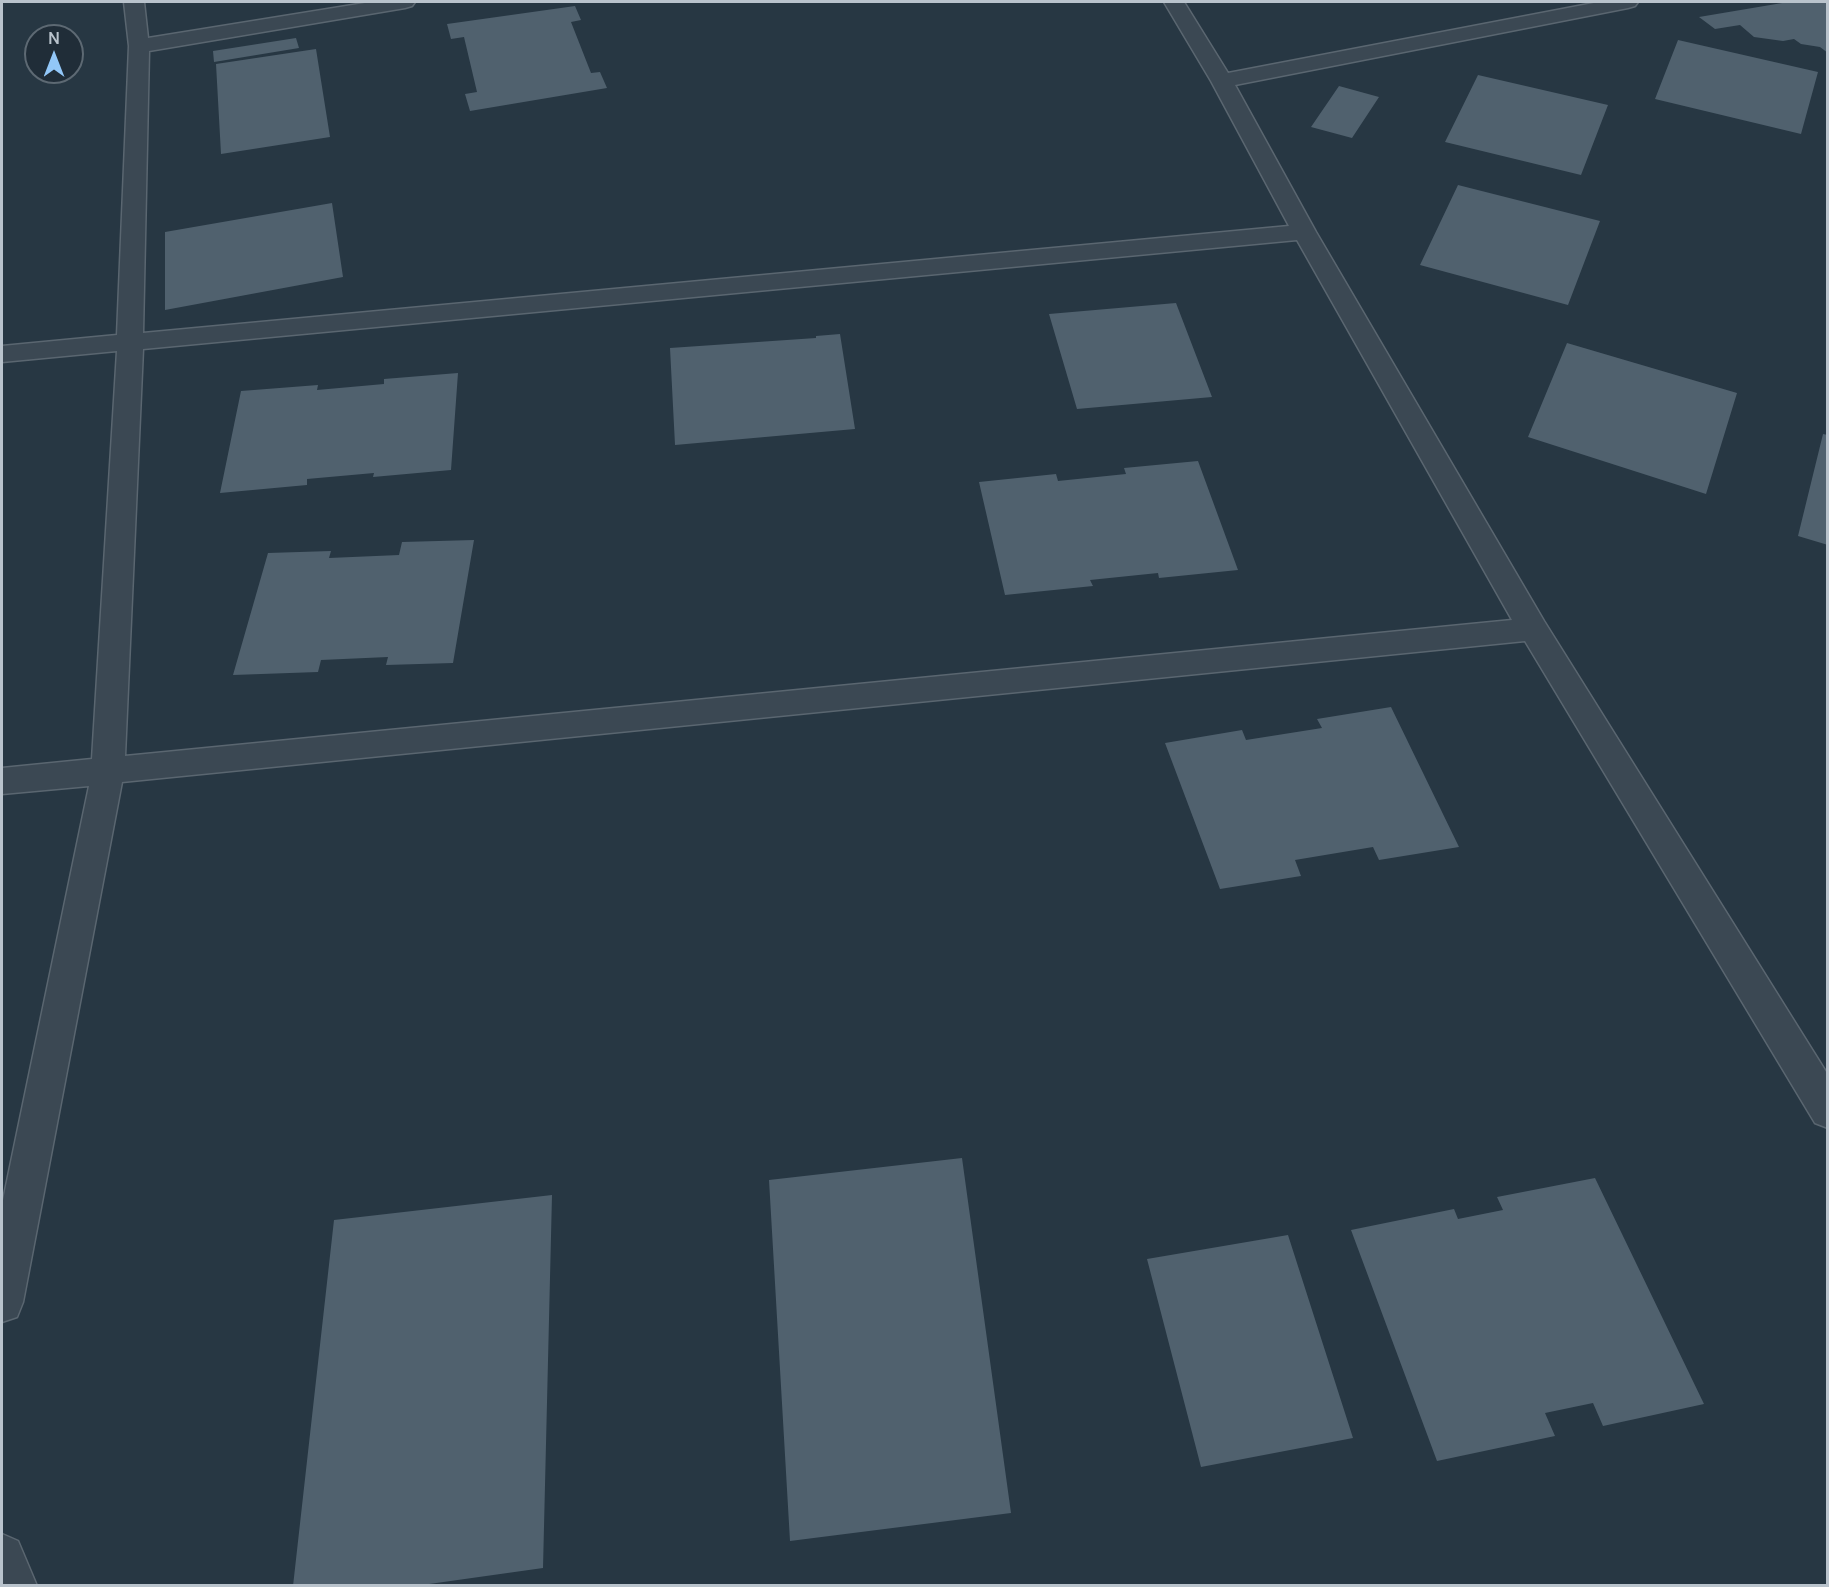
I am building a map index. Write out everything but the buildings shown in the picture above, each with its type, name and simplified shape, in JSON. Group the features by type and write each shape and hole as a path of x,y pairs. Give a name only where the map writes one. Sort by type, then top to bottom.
{"street":[{"path":"2,1302 108,771 130,343 139,46 134,2"},
{"path":"139,46 405,2"},
{"path":"1174,2 1222,81 1304,232 1533,628 1827,1110"},
{"path":"1222,81 1628,2"},
{"path":"2,354 1304,232"},
{"path":"2,781 1533,628"},
{"path":"2,1223 28,1168"},
{"path":"2,1557 14,1586"}]}
